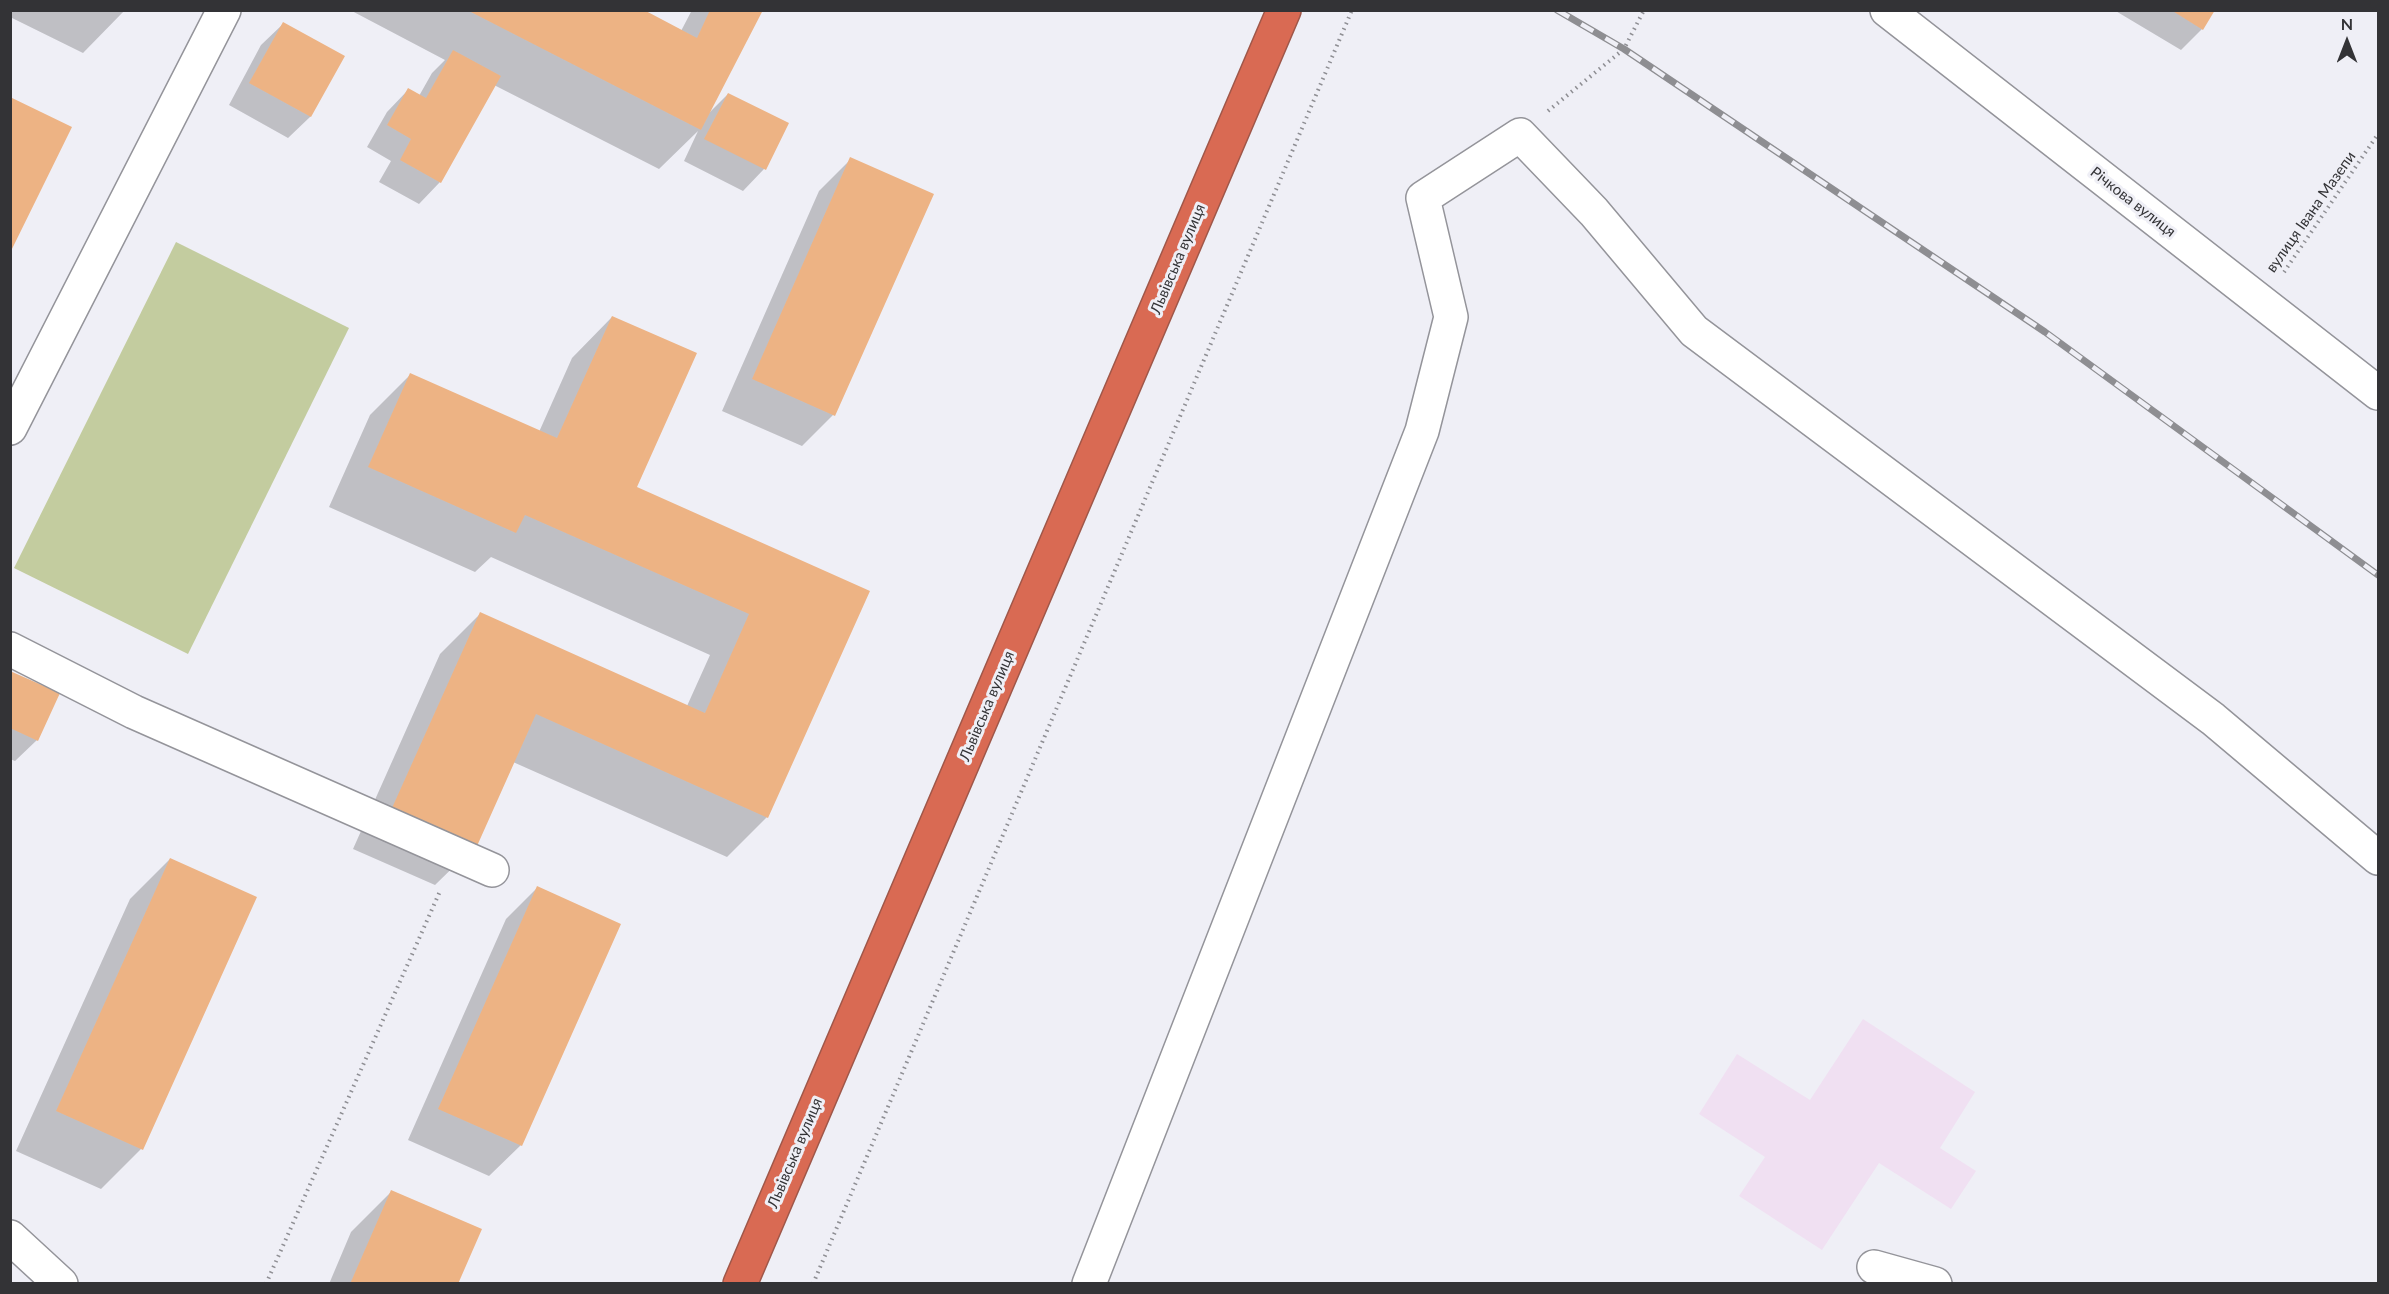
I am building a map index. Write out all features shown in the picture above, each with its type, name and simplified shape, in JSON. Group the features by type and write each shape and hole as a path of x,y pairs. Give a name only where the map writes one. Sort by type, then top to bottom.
{"highway":[{"name":"Львівська вулиця","path":"740,1284 1284,10"}],"street":[{"path":"10,428 224,10"},
{"name":"Річкова вулиця","path":"1887,10 2379,393"},
{"path":"1089,1284 1422,431 1451,317 1423,198 1520,135 1594,212 1694,331 2213,719 2379,858"},
{"path":"10,649 134,712 492,870"},
{"path":"10,1237 61,1284"},
{"path":"1874,1267 1935,1284"}],"path":[{"path":"813,1284 1352,10"},
{"path":"1520,135 1624,49 1644,10"},
{"name":"вулиця Івана Мазепи","path":"2262,302 2327,213 2379,134"},
{"path":"266,1284 457,854"}],"shaded area":[{"path":"1863,1019 1975,1092 1940,1148 1976,1171 1951,1209 1879,1163 1822,1250 1739,1196 1765,1157 1699,1114 1737,1054 1810,1100"}],"green space":[{"path":"176,242 349,328 188,654 14,568"}],"building":[{"path":"467,10 644,10 697,38 710,10 763,10 701,130"},
{"path":"2171,10 2215,10 2203,30"},
{"path":"283,22 345,56 311,117 249,83"},
{"path":"453,50 501,76 441,183 400,160 411,139 387,125 408,88 426,98"},
{"path":"728,93 789,123 766,170 704,139"},
{"path":"10,97 72,127 10,253"},
{"path":"850,157 934,194 835,416 752,379"},
{"path":"612,316 697,353 637,487 870,591 768,818 536,714 477,846 392,808 480,612 705,713 749,614 525,515 516,533 368,467 410,373 557,438"},
{"path":"10,671 60,693 38,741 10,728"},
{"path":"170,858 257,897 143,1150 56,1111"},
{"path":"537,886 621,924 522,1146 438,1109"},
{"path":"391,1190 482,1229 458,1284 350,1284"}],"railway":[{"path":"1557,10 1624,49 2045,332 2378,575"}]}
